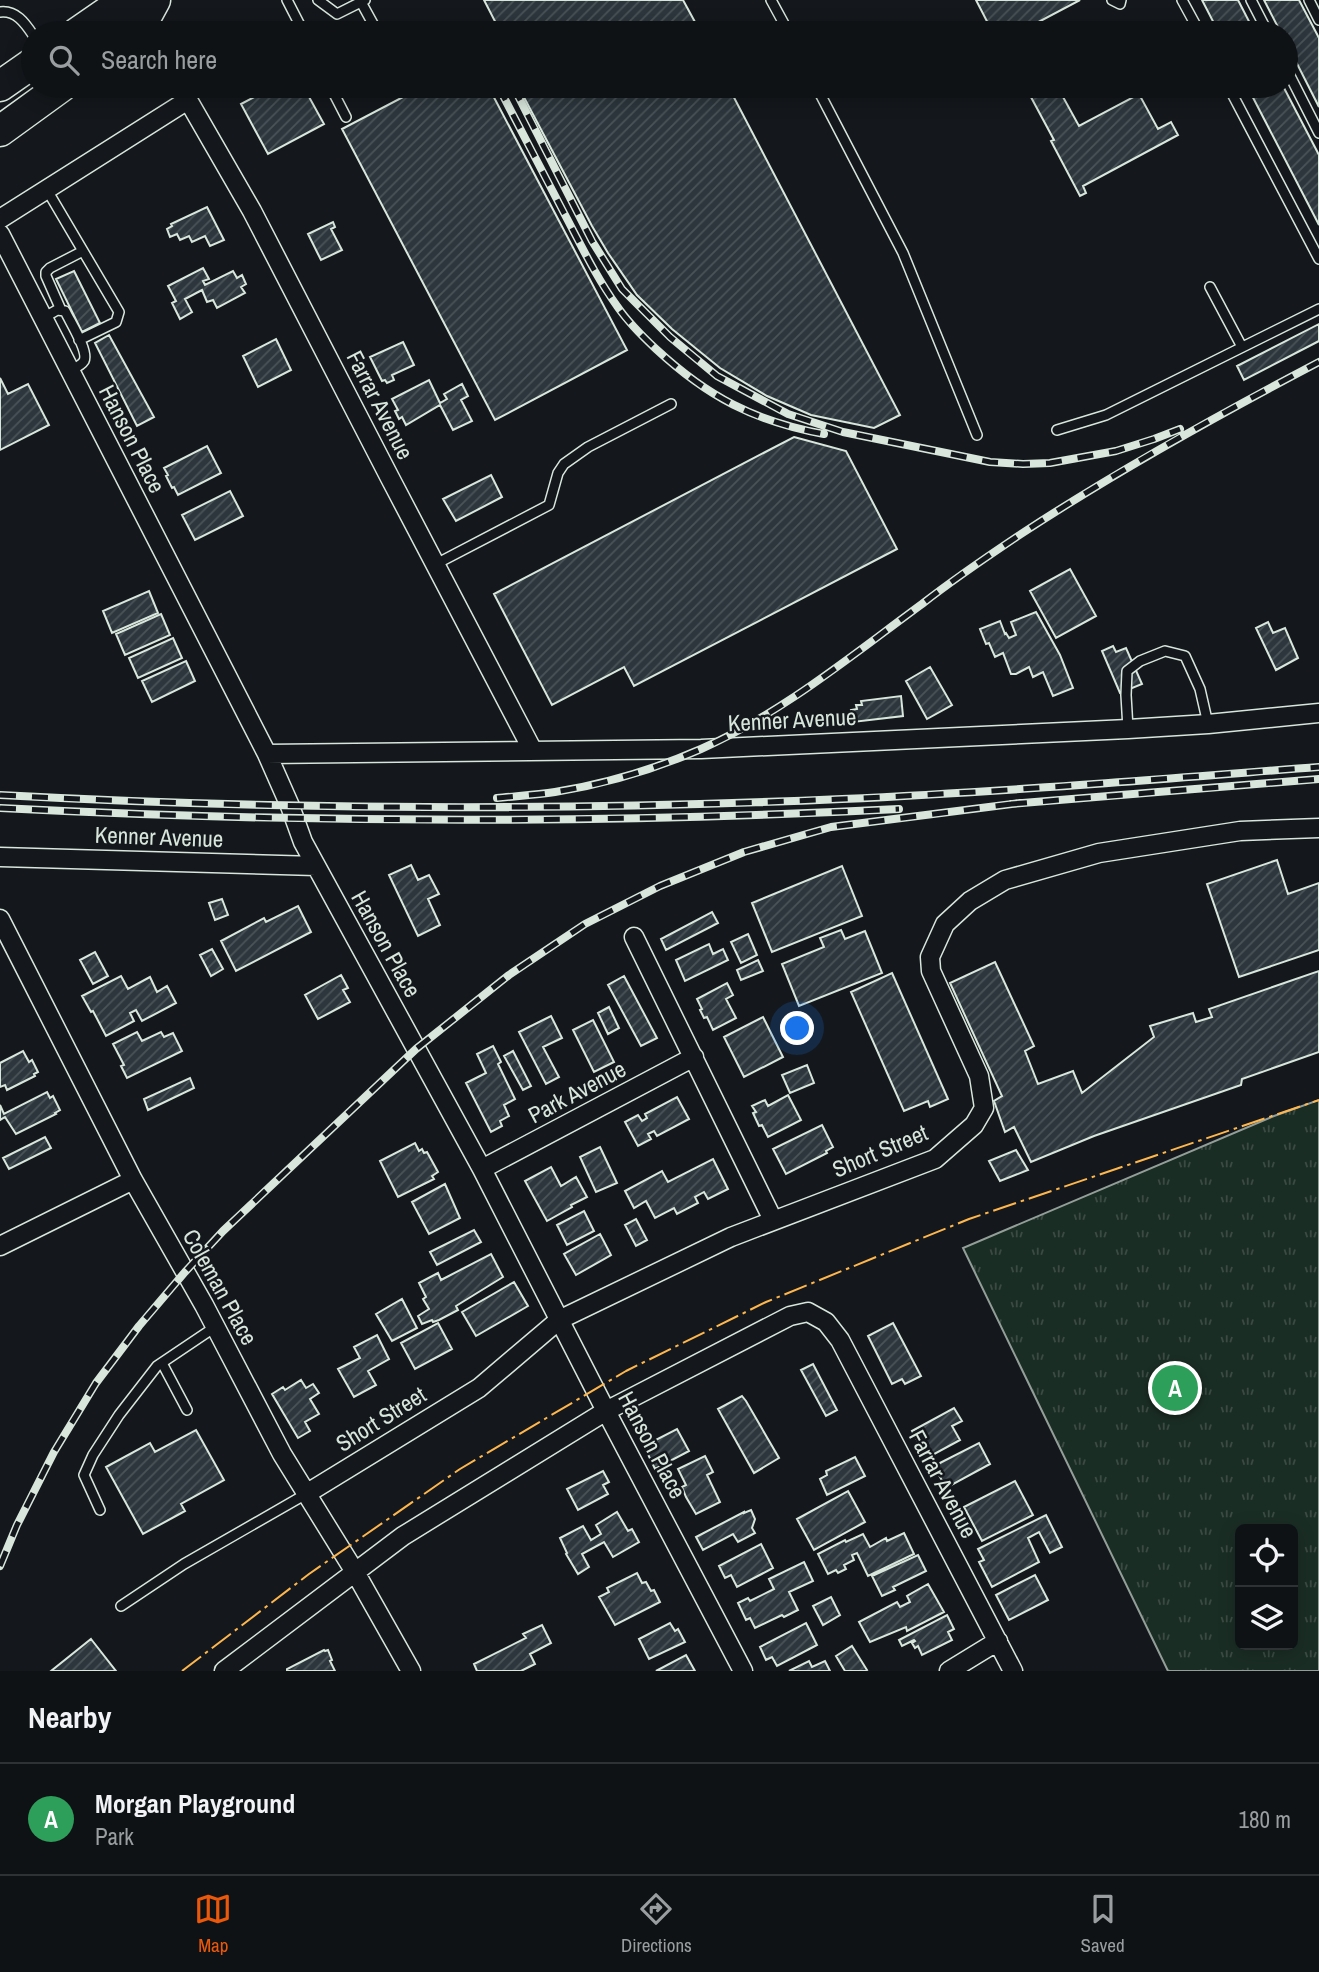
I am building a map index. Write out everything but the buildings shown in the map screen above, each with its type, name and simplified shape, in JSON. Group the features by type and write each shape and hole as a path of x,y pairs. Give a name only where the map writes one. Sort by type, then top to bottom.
{"highway":[{"path":"89,21 104,6 142,0"},
{"path":"143,21 155,0"},
{"path":"0,86 21,71"},
{"path":"0,131 45,98"}],"street":[{"path":"104,6 122,21"},
{"path":"0,219 47,190 176,98"},
{"name":"Farrar Avenue","path":"186,98 253,211 533,751"},
{"name":"Hanson Place","path":"0,234 267,754 303,842 482,1169 743,1671"},
{"name":"Kenner Avenue","path":"267,754 701,748 1128,729 1319,713"},
{"name":"Short Street","path":"306,1494 479,1388 559,1320 731,1237 935,1159 974,1125 984,1108 979,1076 931,971 930,957 944,924 970,901 1005,880 1099,853 1240,831 1319,828"},
{"name":"Kenner Avenue","path":"0,857 316,866"},
{"name":"Coleman Place","path":"0,919 133,1180 282,1454 355,1572 411,1671"},
{"path":"634,937 773,1220"},
{"name":"Park Avenue","path":"482,1169 694,1057"},
{"path":"0,1247 133,1180"},
{"name":"Farrar Avenue","path":"606,1411 790,1316 808,1312 827,1322 840,1340 1013,1671"},
{"path":"224,1671 403,1536 606,1411"},
{"path":"949,1671 998,1641"}],"lane":[{"path":"287,0 297,21"},
{"path":"318,0 337,14 363,1 372,21"},
{"path":"771,0 782,21"},
{"path":"1112,0 1120,4 1121,0"},
{"path":"1182,0 1193,21"},
{"path":"1251,0 1262,21"},
{"path":"1309,0 1319,20"},
{"path":"0,12 8,11 24,21"},
{"path":"1298,92 1319,133"},
{"path":"336,98 346,117"},
{"path":"822,98 903,253 976,435"},
{"path":"1234,98 1319,259"},
{"path":"47,190 118,312 116,322 79,340"},
{"path":"69,371 82,364 85,352 65,311 61,310 46,272 83,251"},
{"path":"1210,287 1242,347"},
{"path":"1057,430 1106,415 1319,309"},
{"path":"43,318 61,310"},
{"path":"436,564 550,505 558,473 564,464 588,447 671,404"},
{"path":"1128,729 1127,671 1140,661 1166,651 1185,656 1200,689 1208,724"},
{"path":"100,1510 84,1475 93,1455 119,1415 157,1366 215,1327"},
{"path":"162,1363 187,1410"},
{"path":"121,1606 184,1564 306,1494"}],"green space":[{"path":"1319,1100 1319,1671 1168,1671 963,1248 1274,1116"}],"railway":[{"path":"504,98 595,272 635,329 694,381 733,405 776,422 824,434"},
{"path":"519,98 592,241 622,289 670,337 717,376 788,414 843,432 990,462 1023,464 1050,463 1116,451 1180,429"},
{"path":"497,798 555,792 611,780 666,763 731,735 788,701 959,577 1057,511 1168,444 1319,362"},
{"path":"0,795 316,806 632,806 902,796 1319,767"},
{"path":"1011,804 1319,779"},
{"path":"0,1566 17,1525 54,1452 96,1383 139,1326 185,1272 223,1231 416,1049 509,975 585,924 660,886 744,852 831,827 1020,803"},
{"path":"0,808 225,817 449,820 674,817 899,809"}],"power":[{"path":"182,1671 309,1574 460,1469 626,1371 766,1302 969,1219 1319,1100"}],"place":[{"name":"Morgan Playground","path":"1175,1388"}]}
